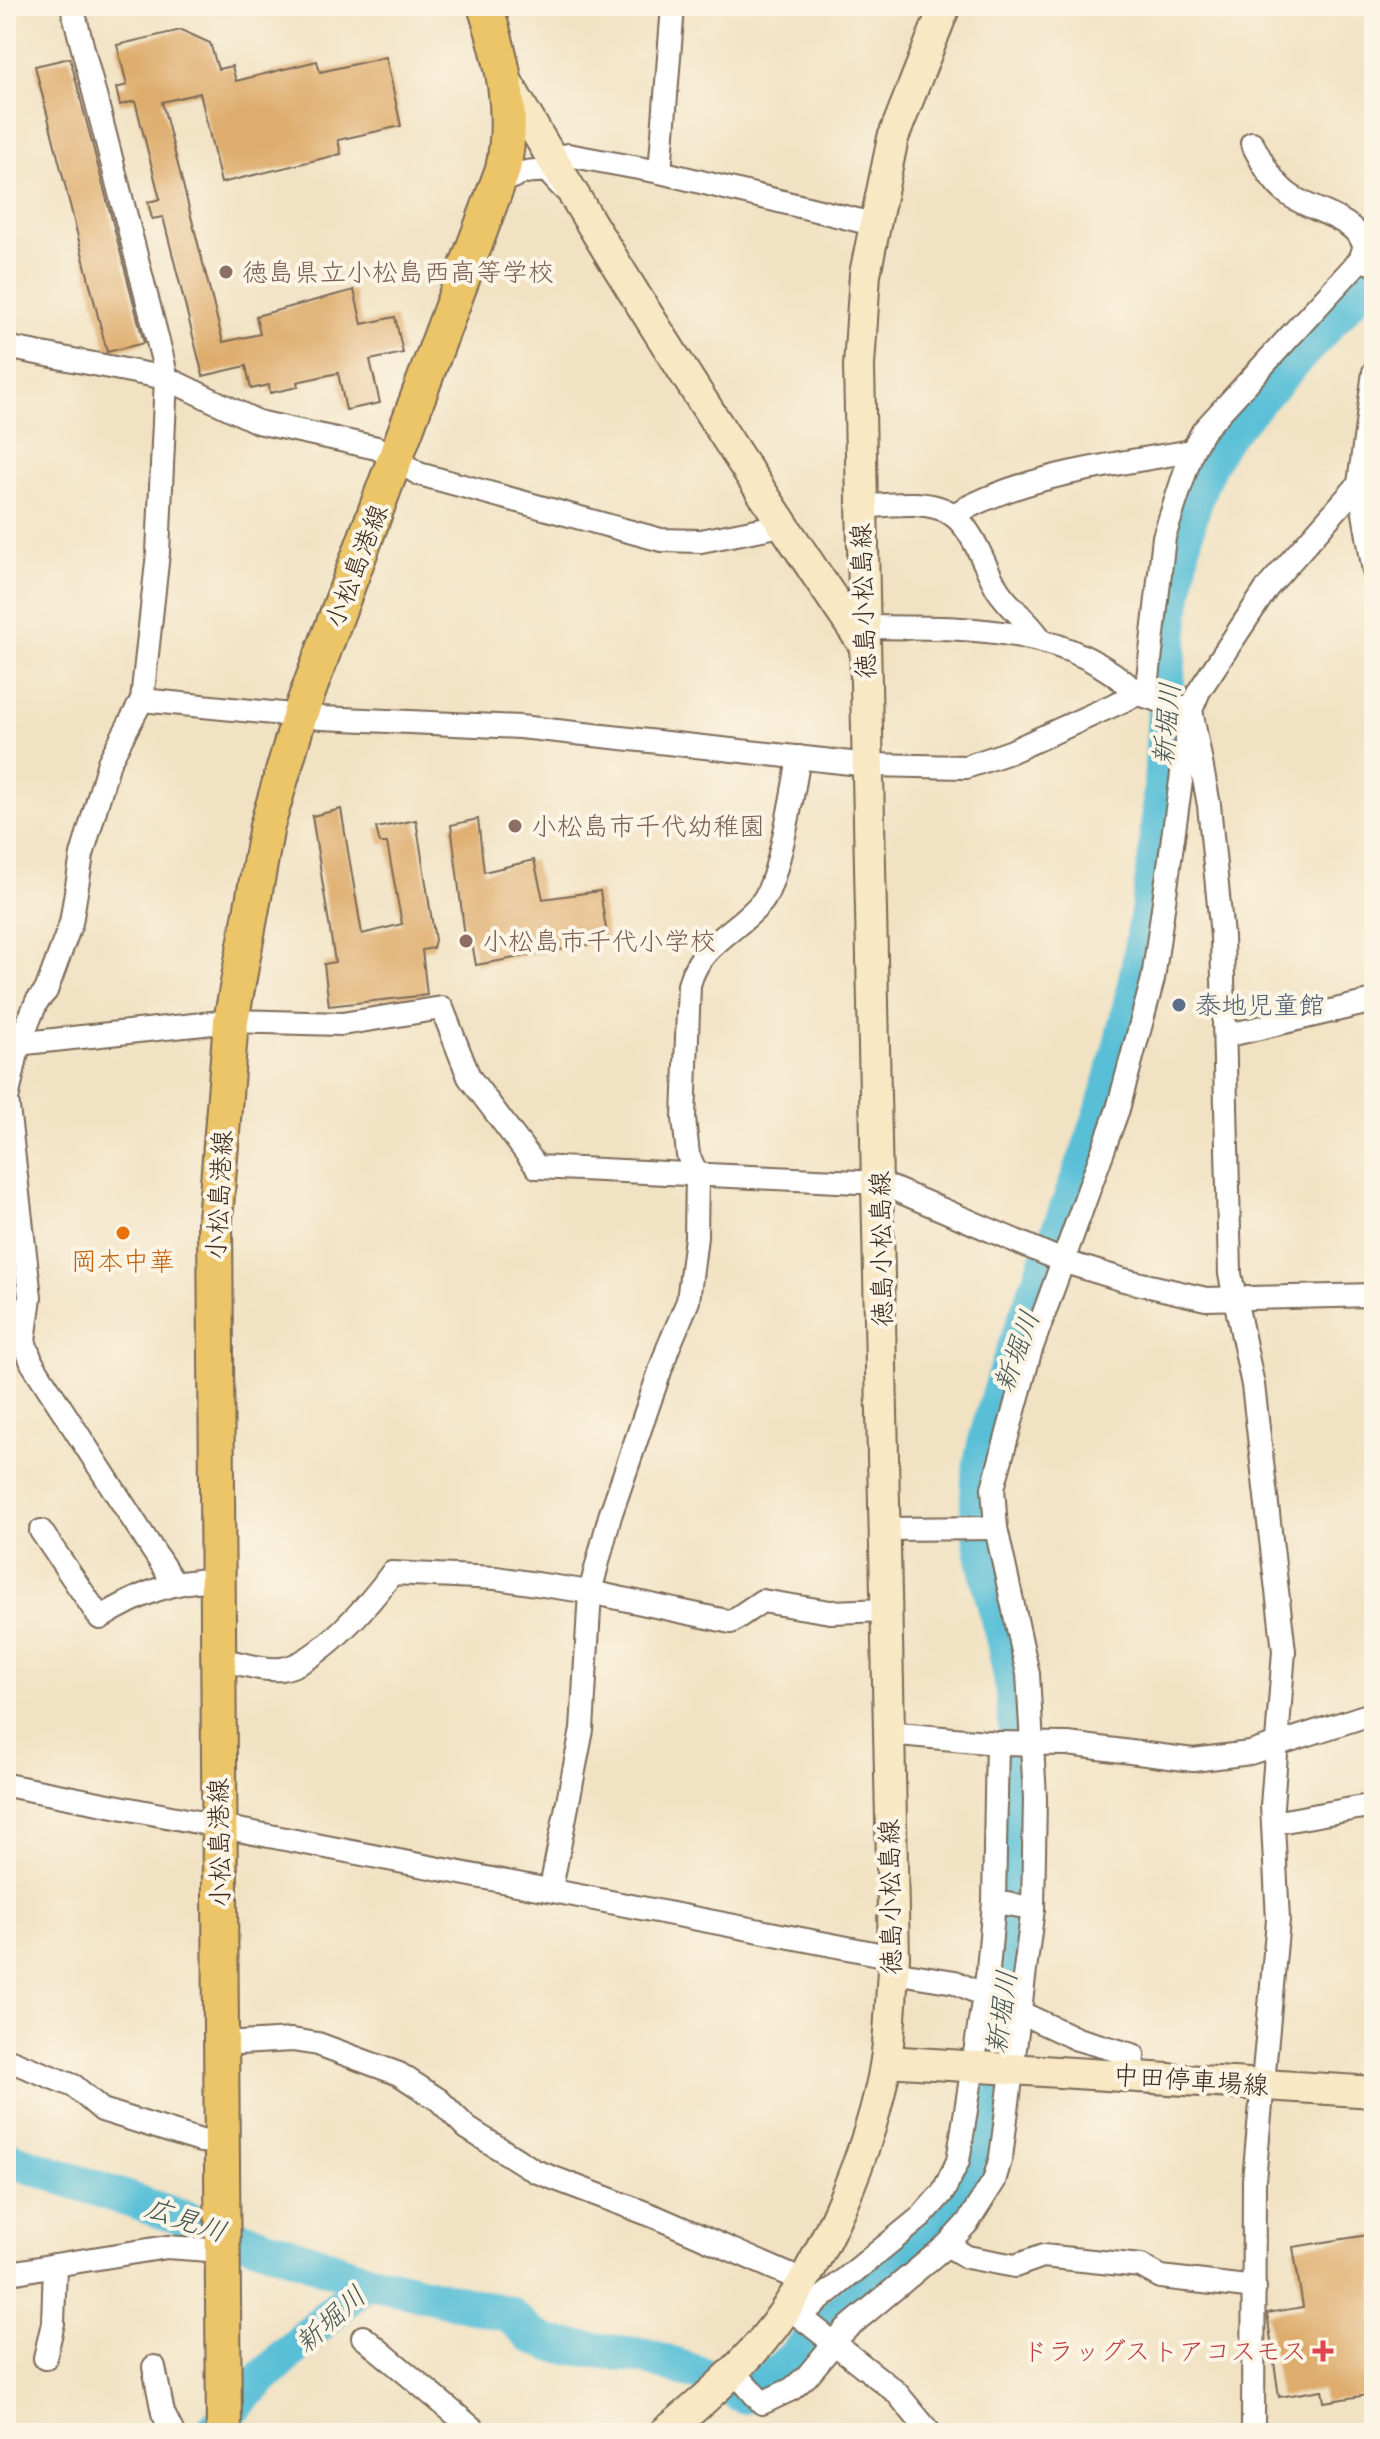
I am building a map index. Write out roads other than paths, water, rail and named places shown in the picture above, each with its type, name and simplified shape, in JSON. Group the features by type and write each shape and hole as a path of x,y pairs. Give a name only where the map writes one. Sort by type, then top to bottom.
{"main road":[{"name":"小松島港線","path":"224,2418 215,1219 231,1021 267,826 300,714 496,188 510,137 507,82 485,6"},
{"name":"徳島小松島線","path":"664,2433 746,2384 799,2306 860,2161 886,2061 893,1964 888,1610 859,366 865,274 893,138 945,6"},
{"path":"507,82 573,198 782,525 864,636"},
{"name":"中田停車場線","path":"886,2061 1374,2092"}],"street":[{"path":"72,6 166,378 158,553 142,700 109,762 82,855 71,923 46,991 13,1044 7,1099 30,1297 24,1341 32,1363 174,1583"},
{"path":"660,172 673,6"},
{"path":"1145,695 1164,537 1192,451 1203,431 1366,262 1365,246 1357,230 1288,195 1270,176 1252,143"},
{"path":"552,158 568,155 660,172 873,224"},
{"path":"496,188 513,174 547,171 573,198"},
{"path":"6,347 166,378 258,422 377,448 419,474 661,540 701,541 782,525"},
{"path":"1374,372 1366,486 1374,571"},
{"path":"953,515 974,503 1034,482 1192,451"},
{"path":"746,2384 762,2403 792,2389 807,2376 831,2339 947,2245 968,2222 994,2181 1001,2157 994,2066 1013,1905 1015,1743 1028,1674 993,1528 993,1488 1001,1449 1030,1352 1118,1109 1153,979 1186,708 1267,588 1334,516 1350,490 1366,486"},
{"path":"860,507 896,504 937,509 953,515 970,537 999,592 1039,637"},
{"path":"864,636 989,630 1039,637 1106,669 1145,695 1186,708"},
{"path":"142,700 322,718 520,727 869,765 966,767 1010,752 1145,695"},
{"path":"1186,708 1215,863 1225,1036 1229,1249 1235,1299 1253,1385 1284,1651 1273,1823 1278,1920 1254,2180 1253,2433"},
{"path":"551,1888 582,1730 590,1592 610,1516 668,1348 688,1301 696,1237 697,1174 688,1155 684,1118 689,985 693,967 703,953 764,900 774,871 799,757"},
{"path":"1225,1036 1374,1001"},
{"path":"13,1044 231,1021 342,1024 442,1008 469,1077 537,1167 880,1183 1063,1260 1124,1280 1206,1299 1374,1295"},
{"path":"886,1529 993,1528"},
{"path":"41,1531 100,1618 136,1596 174,1583 218,1580"},
{"path":"219,1660 267,1670 285,1669 337,1636 353,1615 372,1600 392,1573 496,1578 590,1592 731,1622 762,1601 830,1612 888,1610"},
{"path":"888,1733 1068,1744 1193,1760 1250,1753 1374,1713"},
{"path":"799,2306 921,2217 943,2192 958,2161 965,2131 994,2066 1013,1905 1015,1743"},
{"path":"6,1785 551,1888 893,1964 955,1982 1077,2039 1133,2055 1132,2076"},
{"path":"1273,1823 1374,1805"},
{"path":"222,2044 292,2040 318,2044 399,2074 439,2100 467,2128 535,2171 656,2217 799,2306 831,2339 896,2392 930,2433"},
{"path":"6,2059 74,2086 102,2110 201,2141 223,2143"},
{"path":"6,2274 223,2239"},
{"path":"947,2245 967,2257 1015,2266 1043,2256 1141,2266 1161,2277 1255,2288"},
{"path":"45,2358 53,2323 55,2265"},
{"path":"363,2337 478,2433"},
{"path":"154,2367 163,2413 173,2433"}],"waterway":[{"name":"新堀川","path":"738,2393 745,2396 771,2377 927,2237 958,2204 968,2188 980,2156 1009,1962 1019,1823 1017,1731 1012,1685 980,1530 979,1477 984,1448 1019,1337 1101,1115 1128,1015 1153,879 1176,587 1187,530 1203,478 1226,435 1374,274"},
{"name":"広見川","path":"6,2158 366,2280 509,2314 532,2336 551,2344 647,2357 703,2375"},
{"name":"新堀川","path":"211,2433 251,2389 366,2280"}],"place":[{"name":"徳島県立小松島西高等学校","path":"226,272"},
{"name":"小松島市千代幼稚園","path":"515,826"},
{"name":"小松島市千代小学校","path":"466,941"},
{"name":"泰地児童館","path":"1179,1005"},
{"name":"岡本中華","path":"123,1233"},
{"name":"ドラッグストアコスモス","path":"1323,2351"}]}
